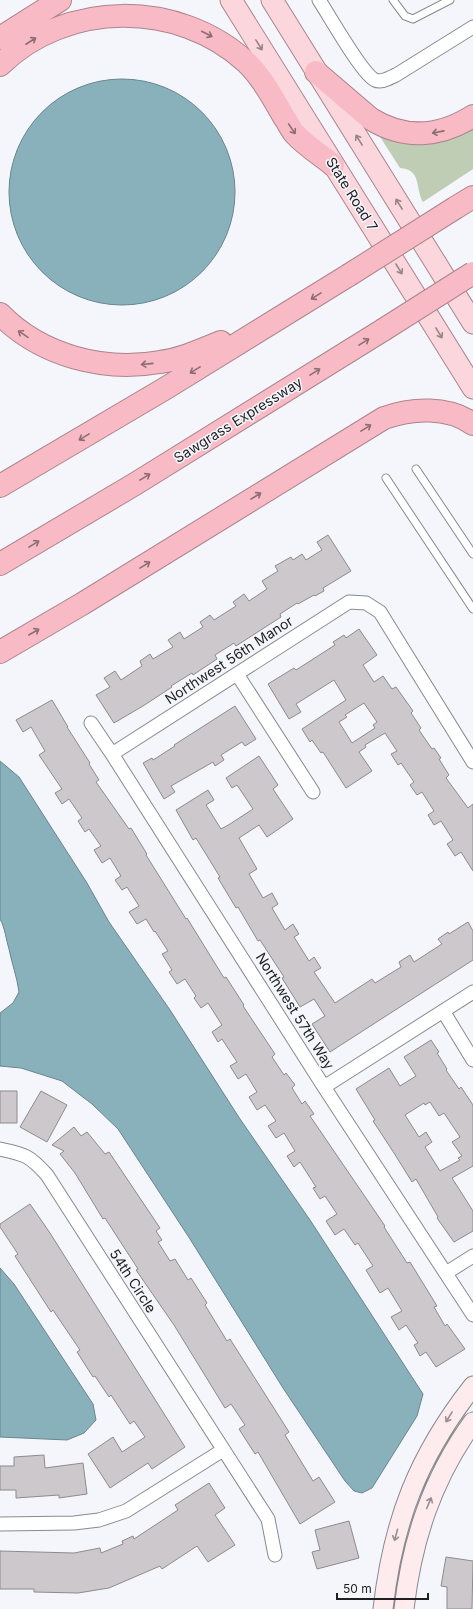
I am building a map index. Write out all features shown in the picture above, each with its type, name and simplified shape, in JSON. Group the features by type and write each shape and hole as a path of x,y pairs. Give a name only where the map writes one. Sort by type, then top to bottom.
{"highway":[{"path":"0,38 60,0"},
{"path":"0,65 21,47 42,33 65,23 89,16 117,13 145,14 183,23 214,37 248,63 261,79 295,134 333,165"},
{"path":"316,72 371,119 400,131 418,133 437,132 453,127 473,116"},
{"path":"0,486 276,320 464,203"},
{"name":"Sawgrass Expressway","path":"0,564 135,484 473,273"},
{"path":"0,314 22,333 50,349 78,359 119,365 146,364 174,359 276,320"},
{"path":"0,652 82,604 384,418 406,412 427,410 456,415 473,424"}],"main road":[{"name":"State Road 7","path":"231,0 473,388"},
{"path":"272,0 473,323"}],"street":[{"path":"319,0 360,63 374,79 382,81 396,75 473,27"},
{"name":"Northwest 56th Manor","path":"112,754 349,602 366,602 380,612 473,762"},
{"path":"237,674 313,792"},
{"name":"Northwest 57th Way","path":"91,723 324,1087 473,1315"},
{"path":"324,1087 473,992"},
{"path":"443,1011 473,1060"},
{"name":"54th Circle","path":"0,1150 20,1153 34,1161 47,1175 268,1519 275,1555"},
{"path":"446,1273 473,1256"},
{"path":"383,1609 387,1574 392,1550 409,1495 422,1465 436,1439 452,1413 473,1386"},
{"path":"404,1609 407,1581 415,1543 426,1510 457,1444 473,1422"},
{"path":"0,1524 74,1523 99,1520 126,1511 223,1450"}],"lane":[{"path":"393,0 405,16 413,20 450,0"},
{"path":"416,469 473,554"},
{"path":"386,478 473,609"}],"green space":[{"path":"473,122 473,169 423,202 415,176 407,169 400,168 377,132"}],"water":[{"path":"111,79 133,79 165,87 185,98 202,112 216,129 227,149 233,170 235,192 233,214 227,235 216,255 202,272 185,286 165,297 133,305 111,305 79,297 69,292 50,279 35,264 28,255 17,235 9,203 9,181 17,149 22,139 35,120 50,105 59,98 79,87"},
{"path":"0,761 19,777 87,883 109,922 170,1010 240,1119 310,1220 423,1394 417,1416 372,1488 362,1493 354,1491 345,1481 283,1388 190,1239 118,1129 92,1104 62,1081 21,1068 0,1066 0,1013 13,1003 19,992 0,919"},
{"path":"0,1268 14,1284 93,1404 96,1420 84,1433 67,1440 0,1437"}],"building":[{"path":"328,535 351,571 323,588 324,591 298,604 297,603 280,614 281,617 236,646 234,643 215,655 217,659 193,675 192,673 171,686 172,687 143,706 114,723 96,695 110,687 104,678 115,671 121,680 142,666 140,661 150,654 153,659 173,647 168,640 180,632 184,639 203,627 200,622 210,615 214,620 236,606 233,602 244,594 249,601 267,589 262,581 278,571 275,566 291,557 293,560 302,554 306,560 322,550 317,542"},
{"path":"359,629 377,655 363,665 374,682 383,676 392,689 396,687 413,711 411,713 421,728 419,730 432,749 434,748 441,758 439,759 449,775 446,778 468,808 473,804 473,871 461,852 455,856 447,844 453,840 441,821 434,825 428,815 434,811 422,792 417,795 410,785 414,782 401,763 398,765 391,754 397,751 385,733 365,745 366,747 359,752 372,771 346,788 323,752 321,753 312,740 310,742 302,729 346,700 334,680 296,704 301,712 289,719 268,684 294,668 296,670 335,645 333,642 344,635 346,638","holes":["364,703 377,722 373,725 375,728 352,743 339,722 347,717 345,715"]},
{"path":"52,700 90,763 89,764 99,780 96,782 129,829 131,828 186,919 187,918 224,978 226,977 244,1005 243,1006 275,1054 272,1057 284,1075 286,1073 295,1085 292,1088 302,1104 305,1101 314,1114 310,1116 385,1226 384,1227 407,1263 410,1262 437,1306 434,1307 445,1326 447,1324 465,1349 436,1367 426,1352 420,1356 414,1345 418,1343 406,1325 399,1330 391,1317 402,1311 388,1288 380,1293 366,1270 373,1266 358,1243 355,1245 344,1229 335,1235 326,1221 337,1214 325,1196 320,1199 313,1188 316,1187 300,1162 294,1167 287,1156 295,1151 284,1133 276,1138 268,1126 276,1121 265,1105 257,1110 249,1097 257,1092 246,1074 238,1079 230,1066 237,1062 222,1039 218,1042 212,1032 222,1025 208,1003 201,1008 194,998 196,996 185,979 177,984 169,972 172,970 162,954 168,951 155,931 154,932 146,919 137,924 129,912 139,906 127,887 122,890 115,880 121,876 110,858 102,863 94,850 101,846 89,829 85,832 78,821 82,818 69,799 62,804 55,793 62,789 39,755 45,751 31,727 23,732 16,720"},
{"path":"235,706 256,739 245,746 242,742 221,755 224,760 215,766 213,762 171,786 175,792 164,799 143,763 152,758 153,760"},
{"path":"259,756 278,785 273,789 293,819 267,837 259,825 239,838 257,869 249,874 263,898 272,893 278,904 272,908 285,930 293,924 299,934 294,937 309,961 314,957 321,968 314,972 335,1003 372,979 375,983 401,967 399,962 410,955 414,962 442,944 438,939 448,932 449,934 468,922 473,931 473,960 330,1052 312,1024 325,1016 314,999 300,1007 282,978 284,977 260,940 258,941 238,907 236,908 218,878 220,877 196,838 193,840 176,810 208,790 214,800 206,805 221,829 230,824 253,809 237,785 232,788 226,778"},
{"path":"431,1040 439,1052 437,1053 447,1069 446,1070 459,1089 461,1087 473,1105 473,1166 452,1178 473,1211 473,1231 454,1242 437,1218 438,1217 416,1179 412,1182 373,1121 375,1120 356,1089 389,1068 400,1086 416,1076 404,1057","holes":["430,1102 439,1116 444,1113 460,1137 452,1142 462,1156 458,1158 460,1160 440,1171 425,1147 432,1142 426,1132 419,1137 405,1115 424,1103 425,1105"]},
{"path":"0,1091 17,1091 17,1123 0,1123"},
{"path":"41,1091 67,1105 47,1142 20,1127"},
{"path":"74,1127 81,1136 87,1132 105,1154 109,1152 160,1228 156,1231 162,1240 158,1242 170,1261 175,1259 188,1280 191,1278 207,1303 205,1305 227,1341 230,1339 289,1432 285,1435 313,1481 319,1477 335,1502 300,1524 258,1452 255,1454 239,1429 245,1425 231,1404 225,1408 174,1325 136,1270 138,1269 105,1218 103,1219 75,1173 60,1154 64,1151 52,1145"},
{"path":"30,1204 50,1233 185,1447 152,1469 148,1463 110,1488 88,1454 113,1437 122,1452 145,1437 134,1421 130,1424 111,1395 109,1397 95,1376 93,1377 77,1352 80,1350 53,1310 51,1312 15,1256 18,1254 0,1227 0,1224"},
{"path":"44,1455 45,1468 83,1463 87,1494 59,1498 59,1495 16,1498 16,1490 0,1490 0,1466 14,1466 14,1457"},
{"path":"209,1483 225,1508 215,1515 235,1545 208,1562 197,1546 162,1569 160,1566 109,1588 78,1593 34,1592 34,1589 0,1589 0,1551 74,1553 100,1548 101,1553 123,1544 122,1541 133,1536 134,1539 178,1510 175,1505"},
{"path":"349,1521 359,1558 317,1569 312,1552 320,1550 315,1530"},
{"path":"446,1557 473,1561 472,1609 447,1609 447,1587 441,1586"}]}
